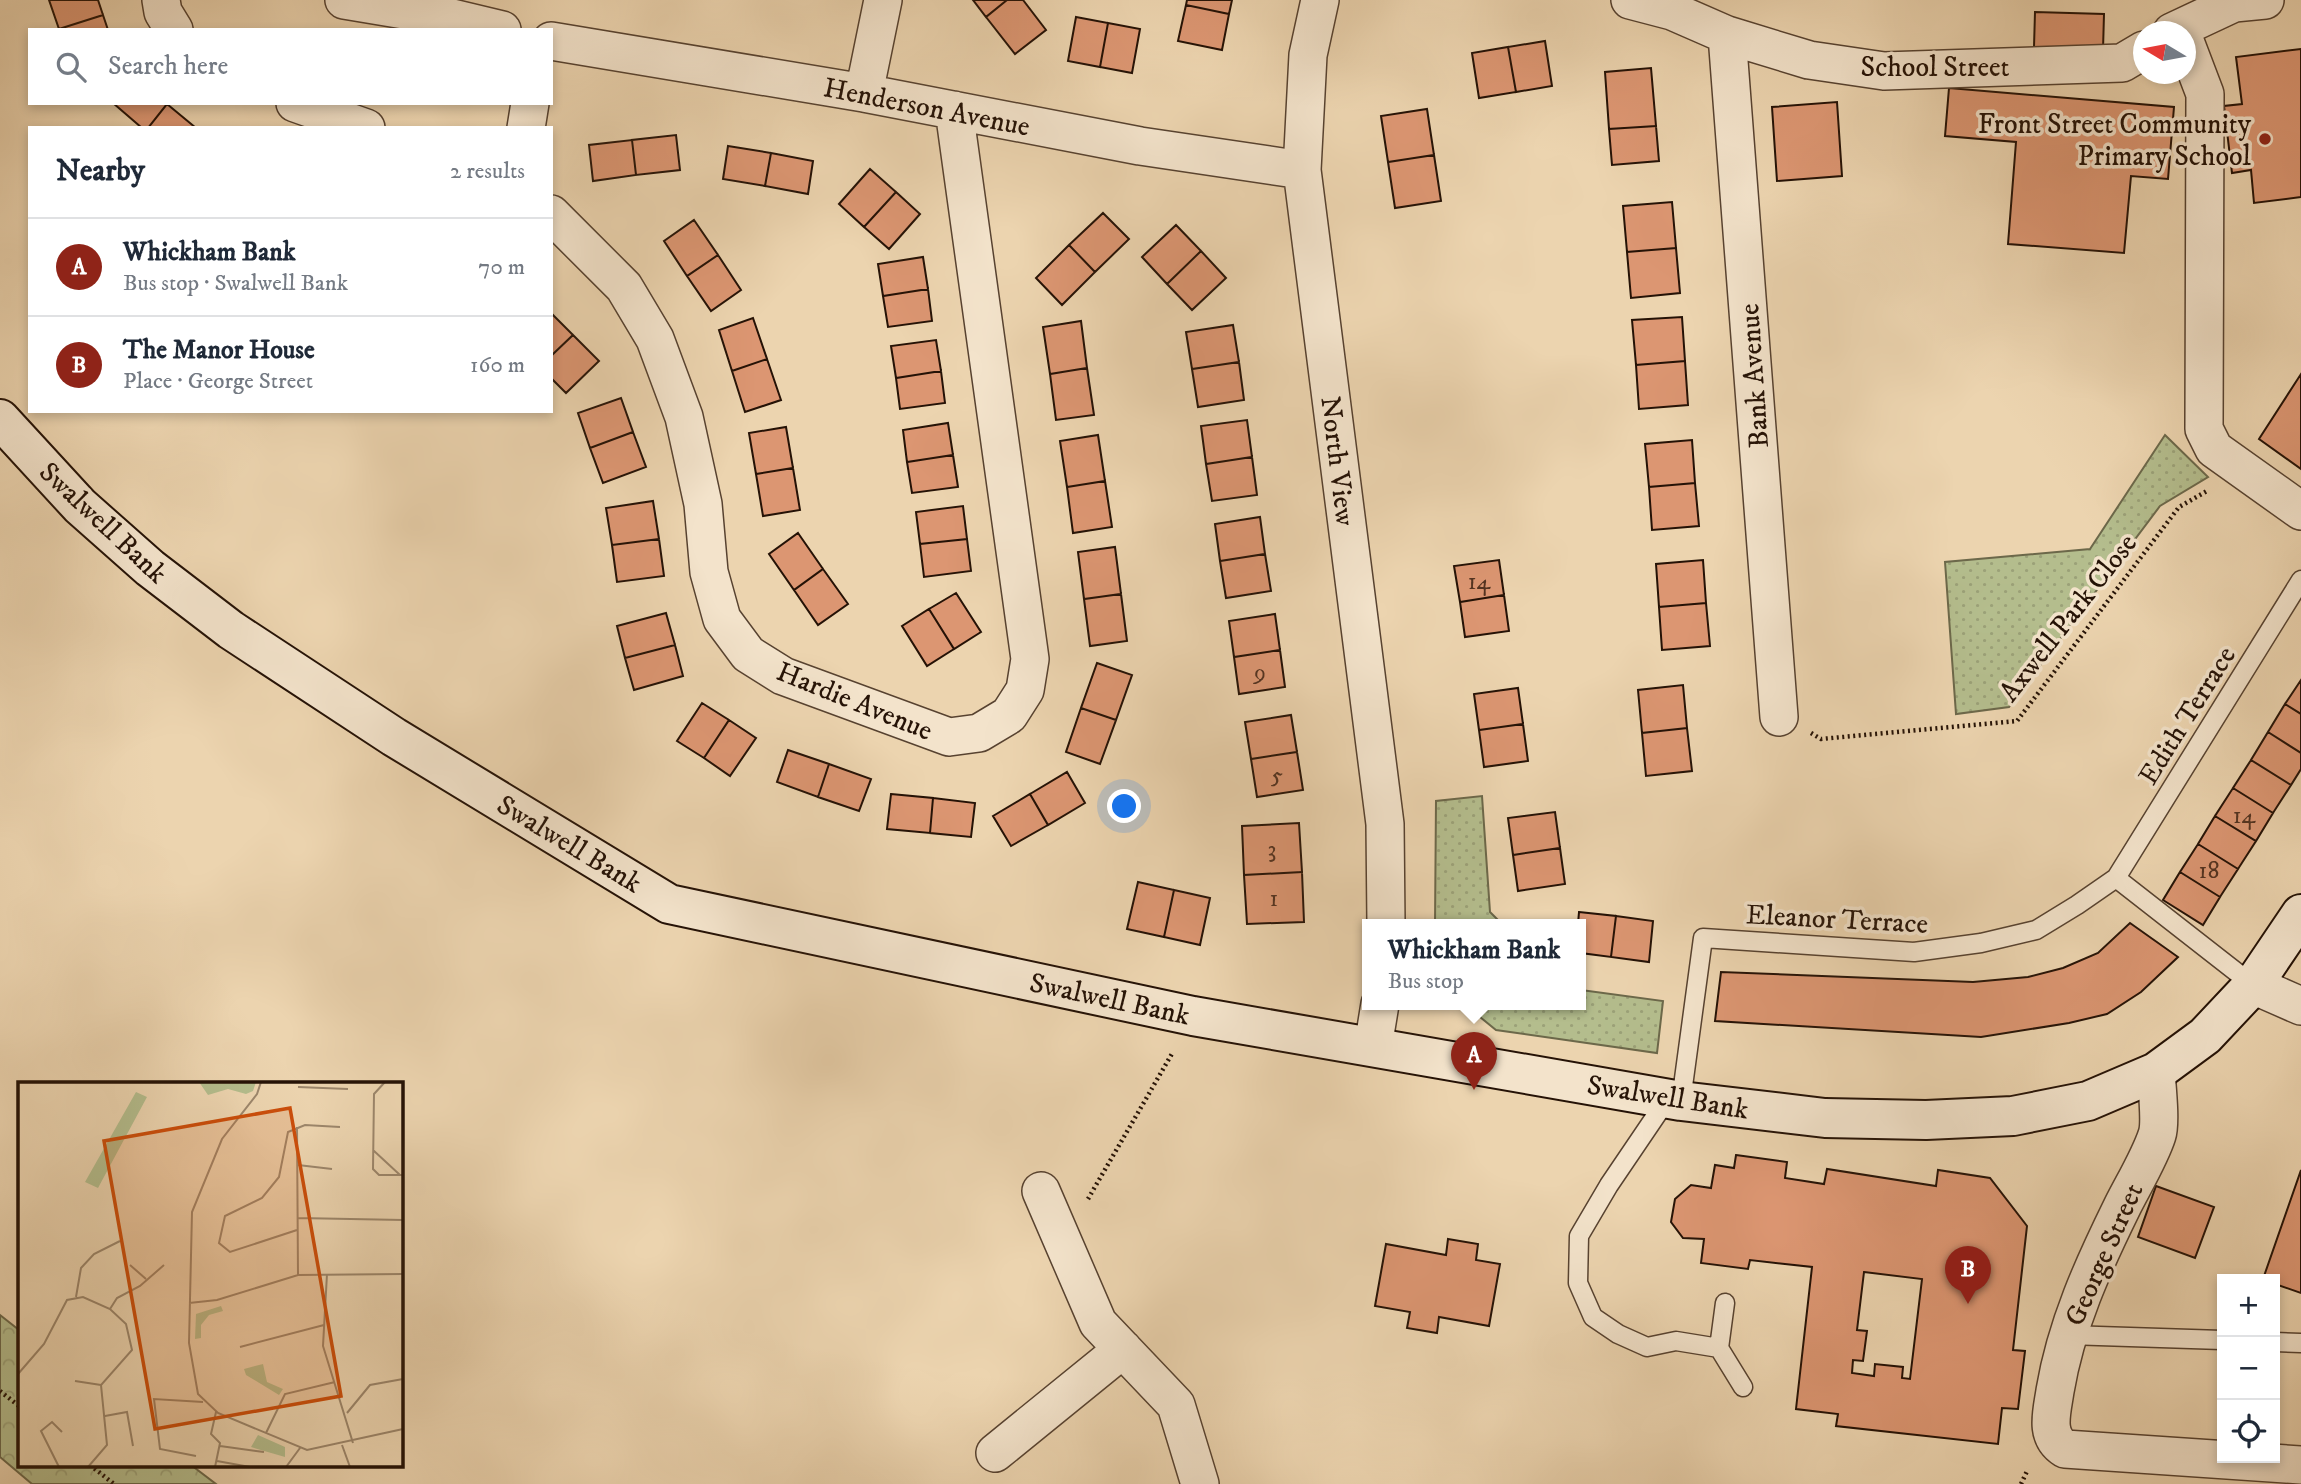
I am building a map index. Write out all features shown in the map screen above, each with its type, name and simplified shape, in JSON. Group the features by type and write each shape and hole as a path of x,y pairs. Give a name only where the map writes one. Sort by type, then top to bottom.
{"main road":[{"name":"Swalwell Bank","path":"0,419 80,506 150,568 231,630 394,737 669,904 1194,1016 1674,1100 1825,1118 1926,1120 2013,1116 2088,1101 2156,1072 2205,1036 2253,985 2301,914"}],"street":[{"path":"161,0 163,12 173,28"},
{"path":"344,0 454,9 497,28"},
{"path":"864,93 883,0"},
{"name":"North View","path":"1320,0 1308,55 1302,170 1385,824 1386,919"},
{"name":"School Street","path":"1630,0 1672,11 1727,35 1809,60 1884,71 2122,63 2133,56"},
{"path":"2196,25 2234,4 2264,0"},
{"name":"Bank Avenue","path":"1727,35 1779,717"},
{"name":"Henderson Avenue","path":"553,41 864,93 1140,146 1302,170"},
{"path":"2196,73 2205,94 2204,429 2214,449 2301,511"},
{"path":"301,105 360,126"},
{"path":"526,126 530,105"},
{"name":"Hardie Avenue","path":"553,216 624,287 655,340 684,417 703,504 709,572 722,619 748,654 783,676 949,737 979,733 1009,715 1025,690 1030,659 954,110"},
{"path":"2253,985 2301,1006"},
{"path":"1373,1047 1379,1010"},
{"name":"George Street","path":"2156,1072 2158,1133 2090,1272 2068,1335 2057,1379 2050,1424 2052,1435 2057,1444 2065,1448 2301,1465"},
{"path":"1041,1191 1098,1322 1176,1405 1200,1484"},
{"path":"995,1453 1123,1349"}],"lane":[{"name":"Edith Terrace","path":"2116,878 2301,580"},
{"path":"2116,878 2253,985"},
{"name":"Eleanor Terrace","path":"1674,1100 1703,938 1914,952 1981,943 2036,930 2116,878"},
{"path":"1674,1100 1609,1185 1579,1236 1577,1283 1593,1317 1618,1334 1647,1347 1676,1341 1719,1348"},
{"path":"1725,1303 1719,1348 1743,1387"},
{"path":"2068,1335 2217,1340"},
{"path":"2280,1342 2301,1343"}],"path":[{"name":"Axwell Park Close","path":"1779,717 1821,739 2017,721 2179,506 2243,471"},
{"path":"1063,1242 1194,1016"},
{"path":"0,1391 18,1405"},
{"path":"91,1466 114,1484"}],"green space":[{"path":"2165,435 2208,477 2160,506 2009,707 1956,714 1945,562 2090,549"},
{"path":"1482,796 1490,912 1497,919 1435,919 1436,801"},
{"path":"1586,991 1663,1001 1657,1053 1496,1030 1471,1010 1586,1010"},
{"path":"0,1315 18,1329 18,1466 192,1466 216,1484 32,1484 0,1457"}],"building":[{"path":"49,0 98,0 103,15 59,28"},
{"path":"973,0 1007,0 986,17"},
{"path":"1007,0 1023,0 1046,30 1015,54 986,17"},
{"path":"1187,0 1232,0 1229,14 1186,5"},
{"path":"1186,5 1229,14 1222,50 1178,41"},
{"path":"2035,12 2104,14 2103,50 2034,47"},
{"path":"103,15 107,28 62,28"},
{"path":"1076,17 1108,23 1100,67 1068,61"},
{"path":"1108,23 1140,29 1132,73 1100,67"},
{"path":"1545,41 1552,86 1516,92 1508,47"},
{"path":"1508,47 1516,92 1479,98 1472,53"},
{"path":"2301,49 2301,197 2254,203 2251,170 2232,173 2224,106 2242,104 2236,57"},
{"path":"1651,68 1656,126 1609,129 1605,72"},
{"path":"1949,88 2174,107 2168,179 2131,176 2124,253 2008,244 2016,142 1945,136"},
{"path":"1837,102 1842,176 1777,181 1772,107"},
{"path":"115,105 166,105 150,126 140,126"},
{"path":"168,105 194,126 150,126"},
{"path":"1427,109 1434,155 1388,162 1381,116"},
{"path":"1656,126 1659,161 1612,165 1609,129"},
{"path":"676,135 680,170 636,175 632,140"},
{"path":"632,140 636,175 593,181 589,145"},
{"path":"728,146 771,153 765,186 723,179"},
{"path":"771,153 813,161 808,194 765,186"},
{"path":"1434,155 1441,201 1395,208 1388,162"},
{"path":"870,169 896,192 864,227 839,204"},
{"path":"896,192 920,214 889,249 864,227"},
{"path":"1672,202 1676,248 1627,252 1623,206"},
{"path":"1103,213 1129,239 1095,272 1069,245"},
{"path":"694,220 718,255 687,276 664,241"},
{"path":"1176,225 1201,251 1167,284 1142,257"},
{"path":"1069,245 1095,272 1062,305 1036,278"},
{"path":"1676,248 1680,293 1631,298 1627,252"},
{"path":"1201,251 1226,278 1192,310 1167,284"},
{"path":"718,255 741,290 711,311 687,276"},
{"path":"923,257 928,289 883,296 878,264"},
{"path":"928,289 932,321 888,327 883,296"},
{"path":"553,315 573,335 553,354"},
{"path":"1682,317 1685,361 1636,365 1632,320"},
{"path":"753,318 767,359 732,371 719,330"},
{"path":"1081,321 1087,368 1050,374 1043,327"},
{"path":"1233,325 1239,362 1192,369 1186,332"},
{"path":"573,335 599,361 566,393 553,380 553,354"},
{"path":"936,340 941,371 896,378 891,346"},
{"path":"767,359 781,400 745,412 732,371"},
{"path":"1685,361 1688,405 1639,409 1636,365"},
{"path":"1239,362 1244,400 1198,407 1192,369"},
{"path":"1087,368 1094,415 1056,420 1050,374"},
{"path":"941,371 945,403 900,409 896,378"},
{"path":"2301,374 2301,469 2259,439"},
{"path":"621,398 633,432 590,448 578,413"},
{"path":"1247,420 1252,457 1206,464 1201,426"},
{"path":"948,423 953,455 907,462 903,430"},
{"path":"786,427 793,468 756,474 749,433"},
{"path":"633,432 646,467 603,483 590,448"},
{"path":"1098,435 1105,481 1067,487 1060,441"},
{"path":"1692,440 1695,483 1649,487 1645,444"},
{"path":"953,455 958,487 912,493 907,462"},
{"path":"1252,457 1257,495 1212,501 1206,464"},
{"path":"793,468 800,510 763,516 756,474"},
{"path":"1105,481 1112,527 1073,533 1067,487"},
{"path":"1695,483 1699,526 1652,530 1649,487"},
{"path":"653,501 659,539 612,545 606,508"},
{"path":"963,506 967,539 920,544 916,512"},
{"path":"1260,517 1265,554 1220,561 1215,524"},
{"path":"798,533 823,569 794,590 769,554"},
{"path":"659,539 664,576 617,582 612,545"},
{"path":"967,539 971,571 924,577 920,544"},
{"path":"1115,547 1121,594 1084,599 1078,552"},
{"path":"1265,554 1271,591 1226,598 1220,561"},
{"path":"1499,560 1504,595 1460,602 1454,566"},
{"path":"1703,560 1706,603 1659,607 1656,564"},
{"path":"823,569 848,604 818,625 794,590"},
{"path":"956,593 981,632 954,649 929,609"},
{"path":"1121,594 1127,641 1090,646 1084,599"},
{"path":"1504,595 1509,631 1465,637 1460,602"},
{"path":"1706,603 1710,646 1662,650 1659,607"},
{"path":"929,609 954,649 927,666 902,626"},
{"path":"666,613 675,645 625,658 617,626"},
{"path":"1275,614 1280,650 1234,657 1229,621"},
{"path":"675,645 683,676 634,690 625,658"},
{"path":"1280,650 1285,687 1239,694 1234,657"},
{"path":"1097,663 1132,675 1116,720 1081,708"},
{"path":"2301,680 2301,714 2285,704"},
{"path":"1683,685 1687,728 1642,733 1638,690"},
{"path":"1518,688 1523,724 1479,730 1474,694"},
{"path":"702,703 729,720 704,758 677,741"},
{"path":"2285,704 2301,714 2301,753 2268,732"},
{"path":"1081,708 1116,720 1100,764 1066,752"},
{"path":"1291,715 1297,752 1251,759 1245,722"},
{"path":"729,720 756,738 730,776 704,758"},
{"path":"1523,724 1528,761 1484,767 1479,730"},
{"path":"1687,728 1692,771 1646,776 1642,733"},
{"path":"2268,732 2301,753 2301,769 2291,785 2251,760"},
{"path":"788,750 829,764 818,797 777,782"},
{"path":"1297,752 1303,790 1257,797 1251,759"},
{"path":"2251,760 2291,785 2273,813 2233,788"},
{"path":"829,764 871,779 859,811 818,797"},
{"path":"1067,772 1085,803 1048,825 1030,794"},
{"path":"2233,788 2273,813 2256,841 2215,816"},
{"path":"891,794 933,798 930,833 887,829"},
{"path":"1030,794 1048,825 1011,846 993,816"},
{"path":"933,798 975,803 971,837 930,833"},
{"path":"1555,812 1560,848 1513,855 1508,818"},
{"path":"2215,816 2256,841 2238,869 2198,844"},
{"path":"1299,823 1302,872 1244,875 1242,826"},
{"path":"2198,844 2238,869 2220,897 2180,872"},
{"path":"1560,848 1565,884 1518,891 1513,855"},
{"path":"1302,872 1304,922 1247,924 1244,875"},
{"path":"2180,872 2220,897 2203,925 2163,900"},
{"path":"1138,882 1174,890 1164,937 1127,929"},
{"path":"1174,890 1210,898 1200,945 1164,937"},
{"path":"1579,912 1616,916 1611,957 1586,954 1586,919 1578,919"},
{"path":"1616,916 1653,921 1649,962 1611,957"},
{"path":"2130,923 2178,957 2141,992 2107,1014 2069,1023 1981,1037 1715,1021 1721,972 1973,982 2028,977 2063,968 2098,953"},
{"path":"1736,1155 1787,1162 1785,1178 1824,1184 1827,1169 1936,1186 1938,1170 1990,1178 2027,1226 2013,1350 2025,1351 2018,1409 2002,1408 1998,1444 1836,1426 1838,1414 1796,1409 1812,1267 1750,1260 1748,1269 1701,1263 1704,1239 1683,1238 1671,1222 1675,1199 1691,1185 1711,1188 1715,1165 1734,1168","holes":["1864,1272 1922,1279 1910,1379 1902,1378 1903,1367 1875,1364 1874,1376 1852,1373 1853,1360 1863,1361 1867,1331 1857,1330"]},
{"path":"2301,1170 2301,1293 2280,1286 2280,1274 2265,1274"},
{"path":"2156,1186 2214,1207 2195,1258 2138,1237"},
{"path":"1448,1239 1478,1244 1476,1260 1500,1264 1489,1326 1439,1317 1437,1333 1407,1328 1410,1312 1375,1306 1386,1244 1446,1255"}],"place":[{"name":"Front Street Community Primary School","path":"2265,139"},
{"name":"Whickham Bank","path":"1474,1090"},
{"name":"The Manor House","path":"1968,1304"}]}
